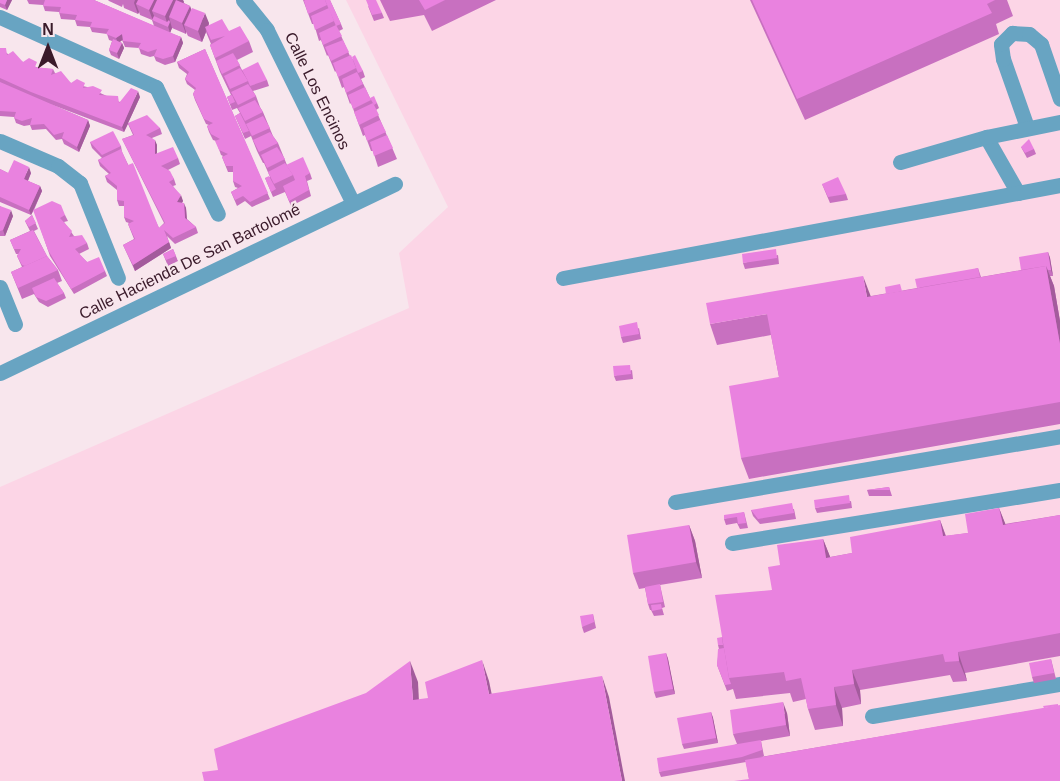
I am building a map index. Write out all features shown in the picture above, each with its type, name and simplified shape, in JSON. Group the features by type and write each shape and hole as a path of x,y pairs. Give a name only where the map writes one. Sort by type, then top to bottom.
{"street":[{"name":"Calle Los Encinos","path":"243,0 267,30 353,203"},
{"path":"0,17 156,87 218,214"},
{"path":"1027,127 1003,59 1001,44 1012,33 1029,34 1041,44 1060,99"},
{"path":"900,162 986,137 1060,122"},
{"path":"986,137 1018,193"},
{"path":"0,141 58,166 80,183 118,278"},
{"name":"Calle Hacienda De San Bartolomé","path":"0,373 395,184"},
{"path":"563,278 1060,185"},
{"path":"0,287 15,324"},
{"path":"675,502 1060,436"},
{"path":"732,543 1060,490"},
{"path":"872,716 1060,684"}],"shaded area":[{"path":"346,0 1060,0 1060,781 0,781 0,487 409,308 399,253 448,207"}],"building":[{"path":"0,0 7,0 5,5 0,3"},
{"path":"45,0 94,0 181,37 173,56 163,59 154,56 157,49 148,52 138,48 141,43 123,41 122,34 116,38 106,34 109,29 90,27 92,22 75,20 77,15 59,13 61,7 43,6"},
{"path":"138,0 154,0 149,10 136,4"},
{"path":"157,0 173,0 165,16 152,11"},
{"path":"176,0 190,6 182,23 169,17"},
{"path":"305,0 325,0 327,5 308,14"},
{"path":"325,0 330,0 341,24 336,26"},
{"path":"366,0 376,0 382,13 372,15"},
{"path":"419,0 445,0 425,10"},
{"path":"752,0 995,0 987,4 992,13 797,99"},
{"path":"192,8 205,13 198,31 184,25"},
{"path":"329,8 334,21 315,30 311,16"},
{"path":"154,16 167,22 169,20 168,27 152,20"},
{"path":"222,19 229,31 240,26 249,41 215,58 210,45 225,36 211,40 205,27"},
{"path":"336,25 342,36 323,45 319,33"},
{"path":"113,39 122,43 117,53 109,50"},
{"path":"343,40 349,52 331,61 325,47"},
{"path":"0,48 6,48 7,55 13,51 23,62 29,58 37,62 35,67 53,69 51,75 61,71 71,83 77,79 85,83 83,88 93,86 102,90 99,95 118,96 119,103 131,88 138,91 122,127 0,78"},
{"path":"205,49 268,193 250,202 243,196 235,200 231,192 242,186 233,181 233,166 226,166 222,157 228,154 219,150 215,141 220,139 211,134 207,126 213,123 204,119 193,94 196,88 185,79 189,72 177,62"},
{"path":"233,53 240,65 222,74 216,61"},
{"path":"351,55 356,68 338,77 333,63"},
{"path":"355,55 363,71 358,73 352,57"},
{"path":"258,62 267,80 250,86 242,70"},
{"path":"240,68 248,81 230,89 224,76"},
{"path":"357,72 363,84 346,93 342,79"},
{"path":"0,82 88,120 77,147 62,138 64,132 54,135 44,124 30,125 32,118 22,121 14,118 16,112 0,111"},
{"path":"248,84 256,96 238,105 231,92"},
{"path":"365,87 371,100 353,109 348,95"},
{"path":"232,95 235,102 230,104 227,97"},
{"path":"374,96 377,103 374,105 370,98"},
{"path":"255,100 263,112 245,121 238,108"},
{"path":"373,103 379,115 359,125 354,112"},
{"path":"240,113 249,131 243,133 235,116"},
{"path":"147,115 160,128 146,135 155,140 155,154 173,147 178,158 161,166 170,171 174,179 169,182 181,195 177,202 184,203 185,218 196,227 173,238 164,230 169,242 133,265 123,245 135,239 128,224 134,221 124,217 124,201 117,200 117,186 105,176 111,173 98,160 121,149 128,165 133,163 159,228 165,223 122,139 134,135 128,123"},
{"path":"263,116 270,128 252,136 246,124"},
{"path":"380,120 386,132 367,141 363,128"},
{"path":"113,131 121,146 102,155 90,142"},
{"path":"270,132 278,143 259,152 253,140"},
{"path":"387,135 393,148 374,156 370,142"},
{"path":"1029,139 1034,149 1025,153 1021,147"},
{"path":"277,147 285,159 267,168 261,155"},
{"path":"303,157 310,173 305,176 309,190 289,201 283,186 295,180 286,165"},
{"path":"14,160 29,167 24,179 40,186 29,210 0,197 0,169 8,173"},
{"path":"285,163 293,175 274,184 268,172"},
{"path":"269,176 276,189 271,192 265,178"},
{"path":"838,177 846,194 828,197 822,184"},
{"path":"52,201 61,205 65,215 60,218 72,231 69,237 82,235 87,243 75,249 87,262 99,257 105,271 71,289 48,250 33,210"},
{"path":"0,206 11,210 3,230 0,231"},
{"path":"32,215 36,223 29,227 25,221"},
{"path":"33,230 47,256 25,266 17,256 21,249 14,249 10,240"},
{"path":"173,249 176,256 166,260 163,254"},
{"path":"776,249 777,258 743,263 742,254"},
{"path":"1048,252 1051,270 1048,270 1046,266 1021,270 1019,257"},
{"path":"47,256 58,270 18,288 11,272"},
{"path":"1046,266 1060,344 1060,402 741,458 729,386 779,377 767,314 710,324 706,303 863,276 867,297"},
{"path":"978,268 980,277 917,288 915,279"},
{"path":"54,278 64,293 46,301 36,297 32,288"},
{"path":"900,284 902,291 886,294 885,287"},
{"path":"637,322 639,334 621,337 619,326"},
{"path":"630,365 631,374 614,376 613,366"},
{"path":"889,487 890,490 867,490"},
{"path":"849,495 850,503 815,508 814,500"},
{"path":"792,503 794,513 758,519 751,510"},
{"path":"999,508 1003,525 1060,515 1060,633 958,652 959,661 945,662 943,654 852,670 854,684 834,687 836,705 808,709 801,678 786,681 784,672 729,678 715,595 772,590 768,567 780,565 777,545 823,539 826,558 852,553 850,537 940,520 943,536 968,533 965,514"},
{"path":"744,512 746,523 738,524 737,517 724,519 724,515"},
{"path":"689,525 696,562 633,573 627,535"},
{"path":"660,584 663,602 648,604 645,587"},
{"path":"661,604 662,609 652,611 651,605"},
{"path":"593,614 594,622 582,627 580,616"},
{"path":"722,637 723,645 718,645 717,638"},
{"path":"724,648 731,684 725,685 717,665 718,649"},
{"path":"666,653 673,689 654,692 648,656"},
{"path":"1051,659 1054,673 1032,677 1029,663"},
{"path":"482,660 489,694 602,676 622,781 204,781 202,772 218,770 214,749 366,693 410,661 413,700 428,698 425,682"},
{"path":"783,702 786,725 733,734 730,710"},
{"path":"1058,704 1058,706 1044,708 1043,706"},
{"path":"1060,705 1060,781 734,781 749,779 745,760"},
{"path":"711,712 716,738 682,744 677,718"},
{"path":"761,740 762,750 742,757 659,772 657,758"}]}
